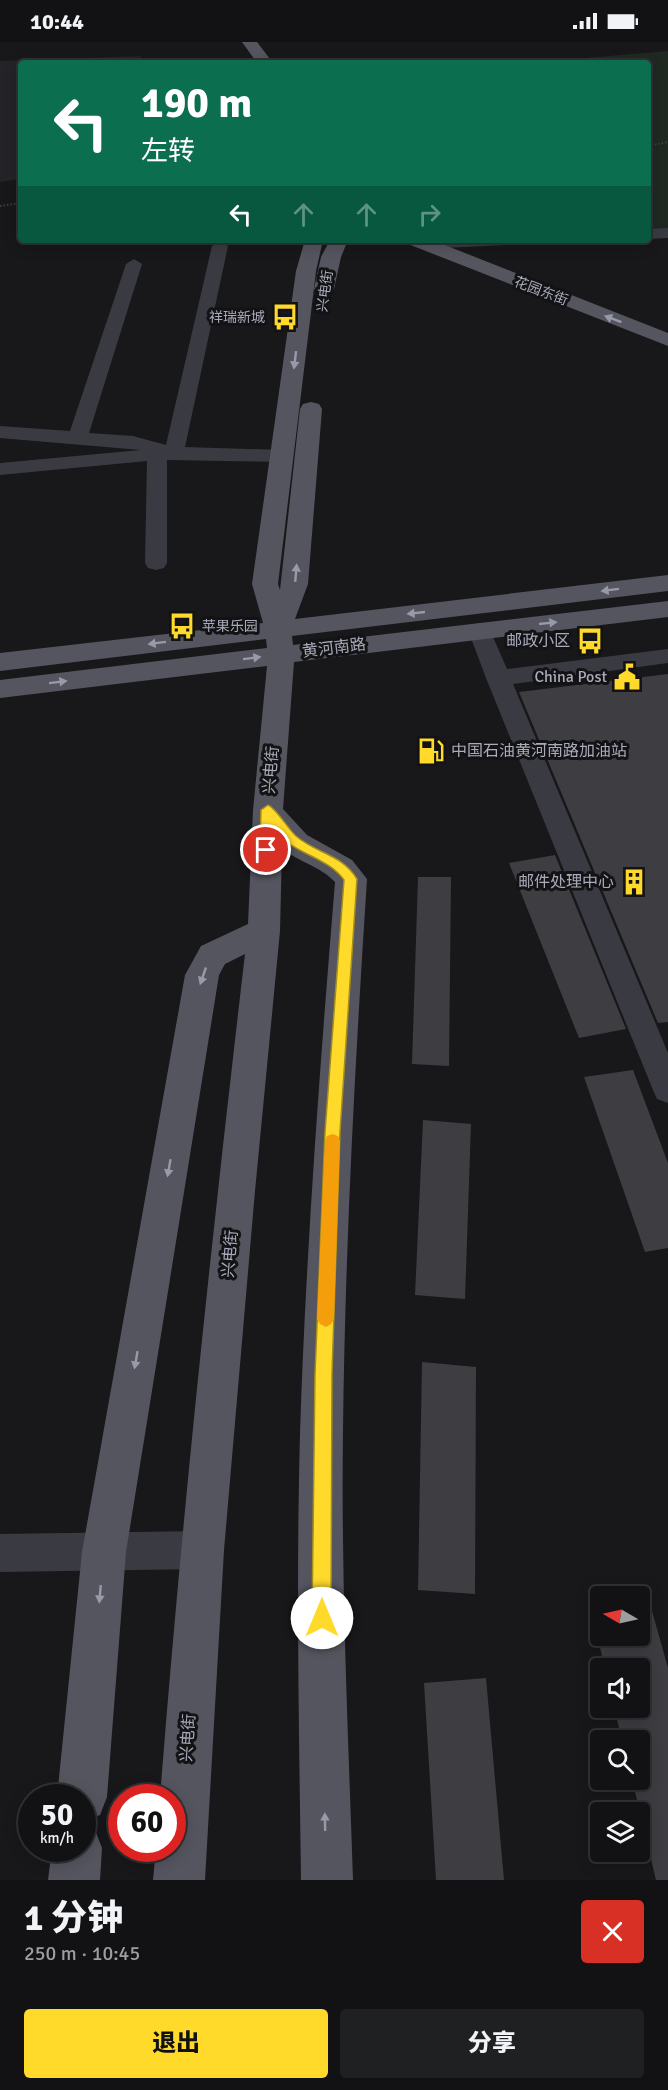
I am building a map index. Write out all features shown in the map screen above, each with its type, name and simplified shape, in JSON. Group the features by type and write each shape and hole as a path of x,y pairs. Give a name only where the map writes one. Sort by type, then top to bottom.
{"main road":[{"path":"249,42 272,59"},
{"path":"268,42 272,59"},
{"name":"兴电街","path":"279,641 265,584 306,271 313,243"},
{"name":"兴电街","path":"320,330 326,273 338,243"},
{"name":"花园东街","path":"422,243 668,340"},
{"name":"兴电街","path":"179,1880 202,1550 236,1191 264,931 268,810 279,641 295,584 314,387"},
{"path":"283,456 306,456"},
{"name":"黄河南路","path":"474,619 668,583"},
{"name":"黄河南路","path":"0,662 279,641 474,619 668,609"},
{"name":"黄河南路","path":"0,689 279,641"},
{"path":"268,810 281,829 294,841 340,866 351,879 333,1132 323,1374 321,1640 327,1880"},
{"path":"83,1784 104,1552 202,975 213,955 264,931"},
{"path":"74,1880 76,1862"}],"street":[{"path":"651,234 668,233"},
{"path":"156,563 166,454 220,246"},
{"path":"78,438 134,264"},
{"path":"0,432 134,442 166,454"},
{"path":"0,469 166,454 283,456"},
{"path":"474,619 668,1090"},
{"path":"498,678 668,656"},
{"path":"0,1553 202,1550"}],"path":[{"path":"651,145 668,142"},
{"path":"0,206 18,203"}],"shaded area":[{"path":"668,51 668,229 651,230 651,60 562,60"},
{"path":"141,56 140,60 28,60"},
{"path":"18,60 18,179 0,182 0,61"}],"building":[{"name":"邮件处理中心","path":"668,674 668,1022 658,1023 519,692"},
{"path":"555,855 626,1029 579,1038 509,863"},
{"path":"418,877 451,877 449,1066 412,1064"},
{"path":"633,1070 668,1163 668,1248 645,1252 584,1077"},
{"path":"423,1120 471,1124 465,1299 415,1295"},
{"path":"422,1362 476,1367 475,1594 418,1590"},
{"path":"650,1604 668,1668 668,1880 656,1880 650,1855 650,1802 637,1802 635,1790 650,1790 650,1730 620,1730 617,1718 650,1718 650,1658 603,1658 600,1646 650,1646"},
{"path":"486,1678 504,1880 436,1880 424,1683"}],"slow traffic":[{"path":"326,1319 333,1141"}],"place":[{"name":"祥瑞新城","path":"285,317"},
{"name":"苹果乐园","path":"182,626"},
{"name":"邮政小区","path":"590,641"},
{"name":"China Post","path":"627,677"},
{"name":"中国石油黄河南路加油站","path":"431,751"},
{"name":"邮件处理中心","path":"634,882"}],"route":[{"path":"266,850 268,810 281,829 294,841 340,866 351,879 333,1132 323,1374 322,1618"}]}
